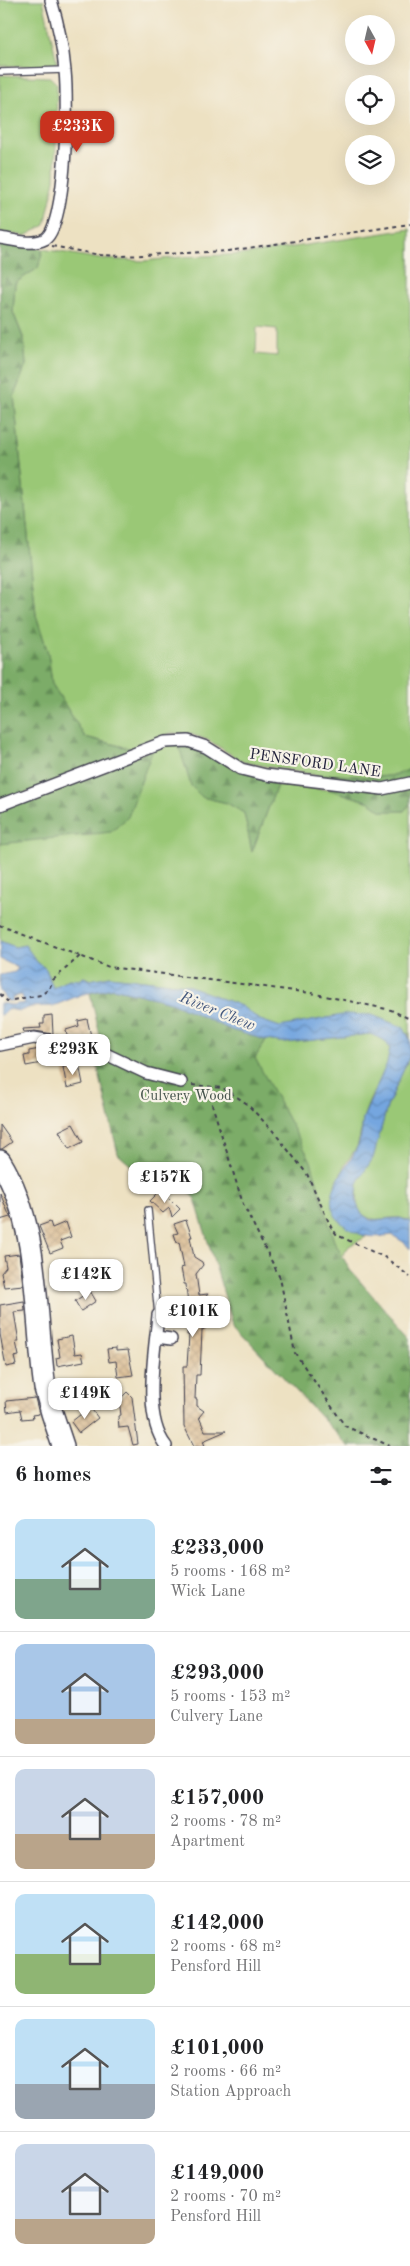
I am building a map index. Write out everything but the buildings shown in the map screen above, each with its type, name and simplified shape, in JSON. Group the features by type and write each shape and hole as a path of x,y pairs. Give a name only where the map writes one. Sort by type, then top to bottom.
{"highway":[{"path":"0,1161 14,1190 25,1225 45,1388 63,1446"}],"street":[{"path":"0,238 28,242 45,238 52,232 62,190 67,100 65,70 56,16 51,0"},
{"name":"PENSFORD LANE","path":"0,805 166,742 188,740 206,747 241,769 266,775 382,789 410,783"},
{"path":"0,1045 34,1038 92,1048 146,1073 181,1082"},
{"path":"158,1315 152,1399 154,1421 160,1438 166,1446"},
{"path":"157,1337 171,1339"}],"lane":[{"path":"0,72 65,70"},
{"path":"148,1210 158,1315"}],"path":[{"path":"45,238 53,247 100,255 144,256 182,252 248,250 410,224"},
{"path":"0,926 109,967 311,993 391,1010 410,1019"},
{"path":"0,994 7,1001 41,995 49,989 52,980 80,956"},
{"path":"181,1082 207,1088 223,1088 246,1102 273,1131 307,1174 327,1219 337,1234 386,1258 410,1277"},
{"path":"207,1088 243,1204 280,1278 295,1354 345,1426 390,1446"}],"green space":[{"path":"0,0 43,0 57,62 52,66 0,66"},
{"path":"0,75 50,77 57,84 55,180 45,225 25,236 0,232"},
{"path":"410,229 410,769 399,773 377,777 320,776 243,762 208,740 190,734 171,733 136,750 85,737 52,684 48,653 36,615 14,396 26,365 24,339 13,312 15,283 38,268 43,249 100,259 144,261 248,254","holes":["257,327 277,329 277,356 256,354"]},
{"path":"0,243 43,249 38,268 15,283 13,312 24,340 26,365 14,396 36,615 48,653 52,684 85,737 136,750 0,803"},
{"path":"178,743 202,797 227,803 244,813 252,852 277,785 331,790 370,802 383,811 404,811 410,804 410,1041 409,1035 400,1026 372,1015 339,1016 280,1027 260,1020 241,1006 187,985 110,976 91,980 84,977 79,980 69,979 53,988 46,969 37,962 25,945 15,947 0,941 0,844 54,837 93,835 144,772 153,749"},
{"path":"178,743 187,743 265,777 277,785 252,852 244,813 227,803 202,797 191,786"},
{"path":"153,749 128,817 111,832 0,844 0,807"},
{"path":"410,769 410,804 404,811 382,811 370,802 331,790 320,776 377,777 388,776"},
{"name":"Culvery Wood","path":"113,988 171,1002 231,1030 266,1040 255,1058 311,1161 334,1241 350,1270 410,1338 410,1446 348,1446 233,1324 195,1199 173,1174 138,1172 118,1154 93,1047 101,1040 90,993"},
{"path":"370,1034 381,1037 387,1043 389,1057 364,1115 357,1147 346,1163 335,1185 344,1225 366,1237 349,1246 342,1257 255,1058 266,1040 286,1043"},
{"path":"410,1055 410,1222 396,1218 369,1218 357,1207 358,1181 373,1158 387,1107"}],"water":[{"name":"River Chew","path":"0,941 15,947 25,945 37,962 46,969 53,988 69,979 79,980 84,977 90,980 110,976 187,985 241,1006 260,1020 280,1027 347,1014 372,1015 404,1028 410,1040 410,1055 387,1107 373,1158 358,1181 356,1202 361,1213 370,1220 400,1218 410,1222 410,1249 405,1243 392,1235 369,1236 353,1231 337,1218 332,1208 335,1186 358,1145 363,1118 387,1063 390,1048 384,1040 370,1034 286,1043 266,1040 231,1030 171,1002 113,988 83,994 53,1006 31,1007 20,1011 8,1009 0,1016 0,1003 12,1005 24,1003 22,995 12,997 13,1001 7,1001 0,991 0,975 15,972 18,968 0,959"}]}
